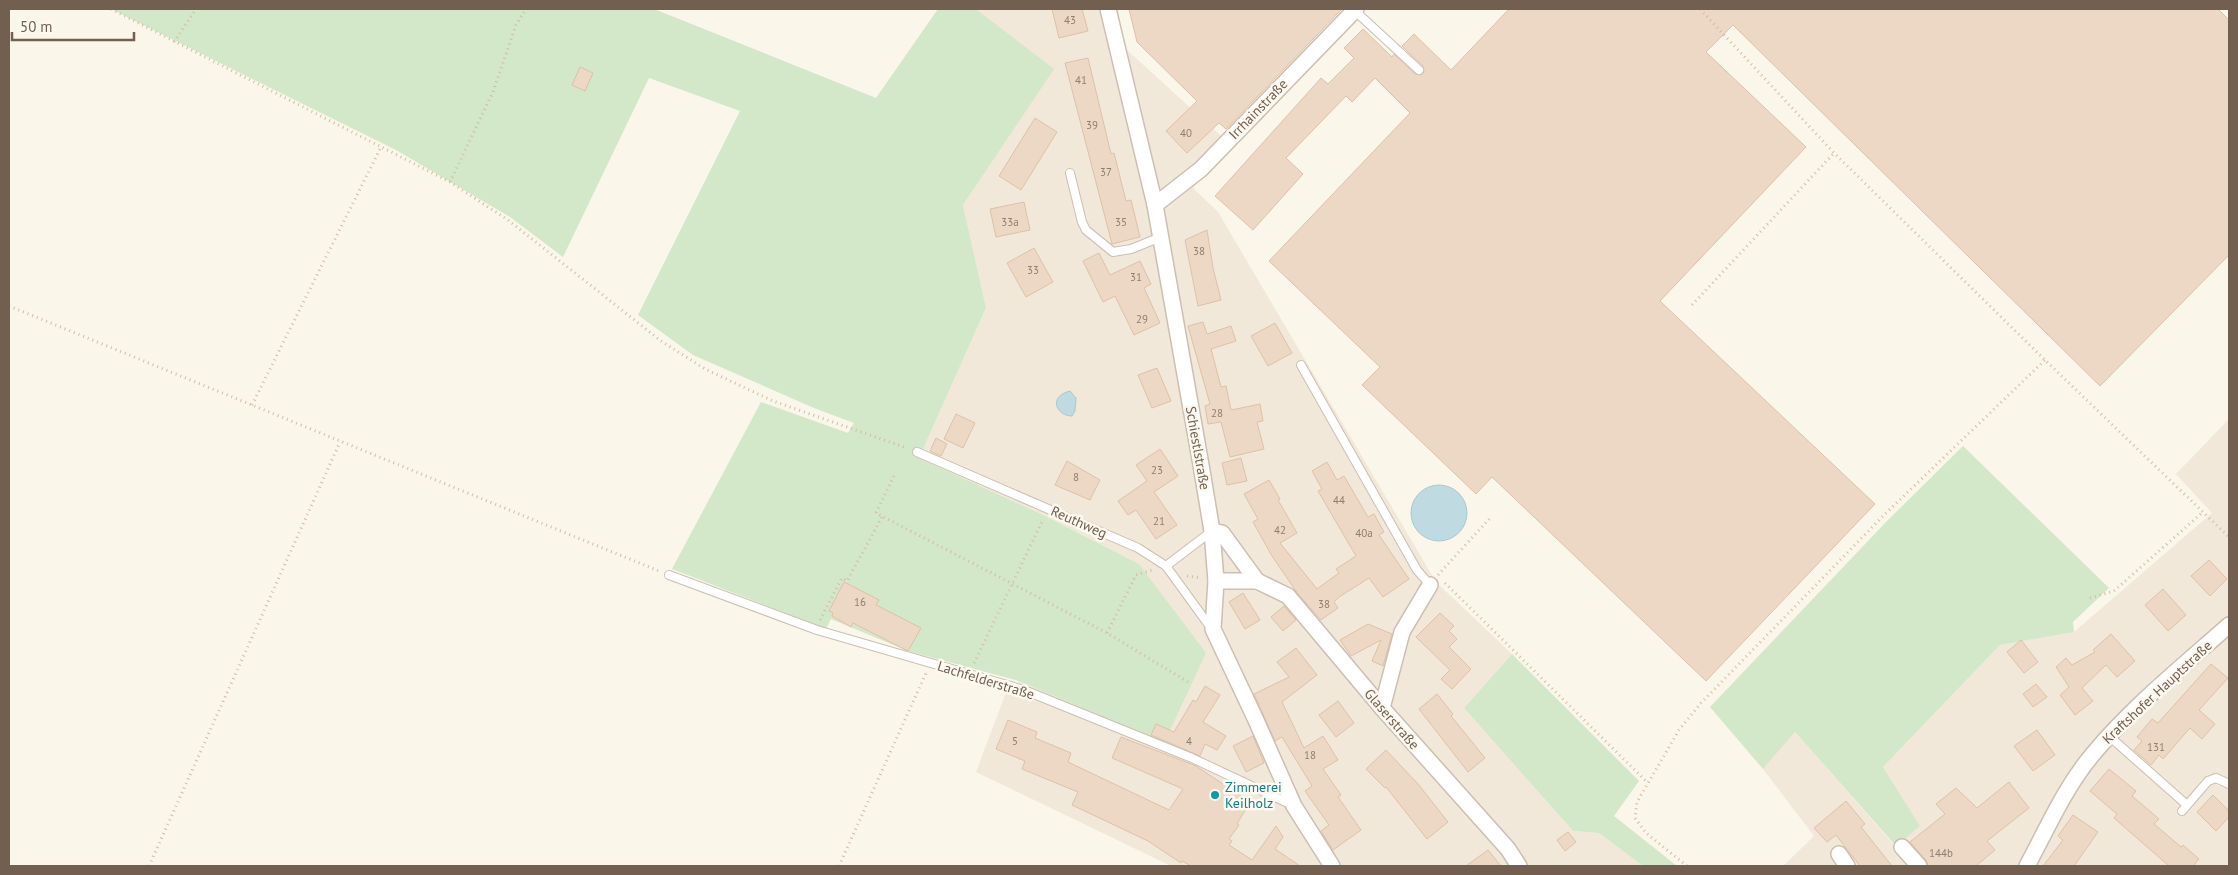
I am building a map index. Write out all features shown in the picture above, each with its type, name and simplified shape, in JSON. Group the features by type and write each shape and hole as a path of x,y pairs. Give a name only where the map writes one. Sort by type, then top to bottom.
{"street":[{"name":"Schiestlstraße","path":"1108,9 1155,204 1212,532 1216,581 1213,629 1256,718 1294,806 1332,866"},
{"name":"Irrhainstraße","path":"1155,204 1201,168 1355,10"},
{"name":"Glaserstraße","path":"1212,532 1222,533 1257,580 1288,596 1382,708 1508,849 1519,866"},
{"name":"Glaserstraße","path":"1216,581 1257,580"},
{"path":"1382,708 1402,632 1434,581"},
{"name":"Kraftshofer Hauptstraße","path":"2027,866 2062,801 2092,755 2124,719 2229,625"},
{"path":"1902,847 1919,866"}],"lane":[{"path":"1355,10 1420,70"},
{"path":"1070,173 1082,222 1086,230 1114,252 1131,249 1161,238"},
{"path":"1301,365 1417,570 1434,581"},
{"name":"Reuthweg","path":"917,452 1138,548 1166,566 1213,629"},
{"path":"1166,566 1212,532"},
{"name":"Lachfelderstraße","path":"669,576 815,629 1024,690 1192,758 1294,806"},
{"path":"2109,736 2184,808 2208,781 2216,778 2229,784"}],"path":[{"path":"111,9 450,182 508,220 661,341 705,370 773,401 917,452"},
{"path":"174,42 196,9"},
{"path":"450,182 493,92 516,25 526,9"},
{"path":"1700,9 1834,153 2229,537"},
{"path":"252,405 381,147"},
{"path":"1692,305 1834,153"},
{"path":"9,306 669,576"},
{"path":"1687,866 1646,833 1635,818 1637,802 1679,730 1701,703 1884,514 2045,360"},
{"path":"149,866 340,442"},
{"path":"894,476 876,513 1107,633 1188,682"},
{"path":"2090,598 2114,591 2203,512"},
{"path":"815,629 842,578 848,582 882,516"},
{"path":"1491,517 1434,581 1648,783"},
{"path":"974,663 1042,522"},
{"path":"1107,633 1136,576 1166,566"},
{"path":"1172,573 1216,581"},
{"path":"839,866 931,663"}],"shaded area":[{"path":"976,9 1118,9 1125,48 1232,146 1193,188 1218,212 1436,582 1512,654 1464,708 1573,831 1599,833 1643,866 1171,866 976,772 1005,695 1019,681 1164,743 1139,564 1043,515 919,458 986,308 963,205 1053,69"},
{"path":"2229,419 2229,866 1783,866 1814,836 1763,769 1795,732 1895,846 1919,825 1883,767 2000,645 2074,632 2212,513 2176,474"}],"green space":[{"path":"111,9 654,9 876,98 938,9 976,9 1054,69 963,205 986,308 919,458 1043,515 1139,564 1206,653 1164,743 1019,681 908,651 831,619 826,629 672,569 761,402 848,433 854,423 814,408 693,355 638,315 740,111 649,78 563,257 510,217 396,150"},
{"path":"1963,446 2109,588 2073,622 2074,632 2000,645 1883,767 1920,826 1896,846 1795,732 1763,769 1710,707 1887,521"},
{"path":"1512,654 1639,781 1614,816 1677,866 1643,866 1599,833 1573,831 1464,708"}],"water":[{"path":"1070,391 1076,398 1075,411 1072,416 1062,413 1057,406 1058,397"},
{"path":"1433,485 1445,485 1459,493 1467,507 1465,524 1459,533 1445,541 1433,541 1423,536 1416,529 1411,519 1411,507 1416,497 1423,490"}],"building":[{"path":"1052,9 1082,9 1088,31 1059,38"},
{"path":"1129,9 1342,9 1226,129 1219,123 1187,153 1166,131 1197,101 1137,42"},
{"path":"1509,9 2218,9 2229,20 2229,255 2100,386 1733,25 1706,52 1806,147 1660,301 1875,504 1706,681 1492,477 1476,494 1362,385 1380,367 1269,261 1410,113 1375,78 1352,102 1346,96 1286,158 1303,174 1253,230 1215,196 1321,78 1328,84 1354,58 1344,48 1363,29 1392,57 1394,54 1415,74 1420,75 1424,72 1423,66 1402,46 1414,34 1451,70"},
{"path":"1088,58 1111,154 1114,153 1126,201 1131,200 1140,237 1112,244 1065,63"},
{"path":"580,67 593,73 585,91 572,85"},
{"path":"1035,118 1057,132 1021,190 999,176"},
{"path":"1024,202 1030,230 996,237 990,209"},
{"path":"1207,230 1213,268 1221,300 1198,306 1185,240"},
{"path":"1034,248 1053,282 1026,297 1007,263"},
{"path":"1099,253 1110,275 1140,261 1151,284 1144,288 1160,323 1134,335 1115,296 1103,302 1083,261"},
{"path":"1203,322 1207,334 1231,326 1236,341 1211,349 1221,387 1226,386 1231,410 1260,404 1263,421 1257,422 1264,449 1230,457 1221,422 1208,424 1205,406 1210,404 1188,326"},
{"path":"1275,323 1292,353 1268,366 1251,336"},
{"path":"1157,368 1171,401 1152,408 1138,375"},
{"path":"956,414 975,423 963,448 944,439"},
{"path":"936,438 947,444 941,456 930,451"},
{"path":"1160,449 1178,476 1154,492 1177,525 1156,539 1136,510 1128,515 1118,501 1147,481 1136,465"},
{"path":"1241,458 1247,481 1227,485 1222,463"},
{"path":"1067,461 1100,480 1090,500 1055,485"},
{"path":"1327,462 1337,480 1344,476 1368,517 1374,514 1384,532 1379,535 1409,579 1383,597 1369,578 1339,597 1334,602 1338,608 1321,620 1298,594 1272,556 1253,522 1258,519 1244,494 1269,480 1297,533 1280,543 1317,589 1339,573 1336,569 1356,556 1318,491 1322,489 1312,471"},
{"path":"2209,560 2227,579 2210,596 2191,576"},
{"path":"844,582 879,600 876,605 921,628 908,651 853,623 851,627 832,616 833,613 829,611"},
{"path":"2163,589 2186,615 2168,631 2145,605"},
{"path":"1243,593 1260,620 1245,629 1229,602"},
{"path":"1284,606 1296,620 1283,631 1271,617"},
{"path":"1440,613 1454,626 1449,631 1457,639 1449,647 1471,669 1452,689 1441,679 1450,670 1416,637"},
{"path":"1368,624 1392,634 1383,666 1372,661 1381,640 1351,656 1340,640"},
{"path":"2111,634 2135,661 2117,677 2106,665 2082,688 2093,701 2075,715 2060,695 2069,687 2056,667 2066,658 2072,665 2095,652 2093,650"},
{"path":"2021,640 2038,662 2024,673 2007,652"},
{"path":"1296,648 1317,675 1282,702 1304,748 1323,736 1338,760 1323,769 1341,795 1338,797 1361,830 1333,850 1321,831 1329,825 1305,791 1312,786 1282,737 1275,741 1254,694 1289,677 1277,662"},
{"path":"2211,664 2228,678 2199,710 2215,724 2202,739 2190,728 2163,759 2159,755 2151,765 2134,750 2142,741 2137,737 2152,719 2158,723"},
{"path":"2036,684 2047,697 2033,707 2023,694"},
{"path":"1205,686 1220,695 1203,722 1226,736 1217,750 1205,744 1200,756 1151,735 1156,724 1174,732 1193,700 1196,702"},
{"path":"1437,694 1453,714 1451,716 1485,758 1468,772 1419,709"},
{"path":"1338,701 1354,723 1336,737 1319,715"},
{"path":"1008,720 1037,732 1035,738 1071,753 1068,762 1169,810 1183,789 1112,758 1121,737 1196,766 1250,802 1237,824 1239,825 1229,839 1232,841 1229,845 1252,860 1276,826 1283,837 1275,849 1300,866 1191,866 1182,861 1181,863 1148,841 1072,805 1078,792 1022,769 1025,761 996,749"},
{"path":"2037,730 2055,755 2033,771 2014,746"},
{"path":"1253,736 1264,763 1246,772 1233,746"},
{"path":"1386,750 1418,784 1448,822 1427,839 1386,787 1366,769"},
{"path":"2109,769 2136,791 2132,796 2159,819 2154,824 2181,847 2183,845 2199,859 2193,866 2169,866 2114,818 2117,814 2090,791"},
{"path":"2009,782 2029,808 1987,841 1995,850 1976,866 1928,866 1926,860 1910,842 1945,814 1936,804 1956,788 1977,808"},
{"path":"2213,795 2229,811 2229,817 2216,831 2197,812"},
{"path":"1846,801 1865,824 1861,827 1892,866 1860,866 1836,835 1827,842 1814,828"},
{"path":"2073,815 2098,832 2074,866 2043,866 2063,840 2058,836"},
{"path":"1568,832 1576,842 1565,851 1557,840"},
{"path":"1488,850 1501,866 1466,866"}],"place":[{"name":"Zimmerei Keilholz","path":"1215,795"}]}
